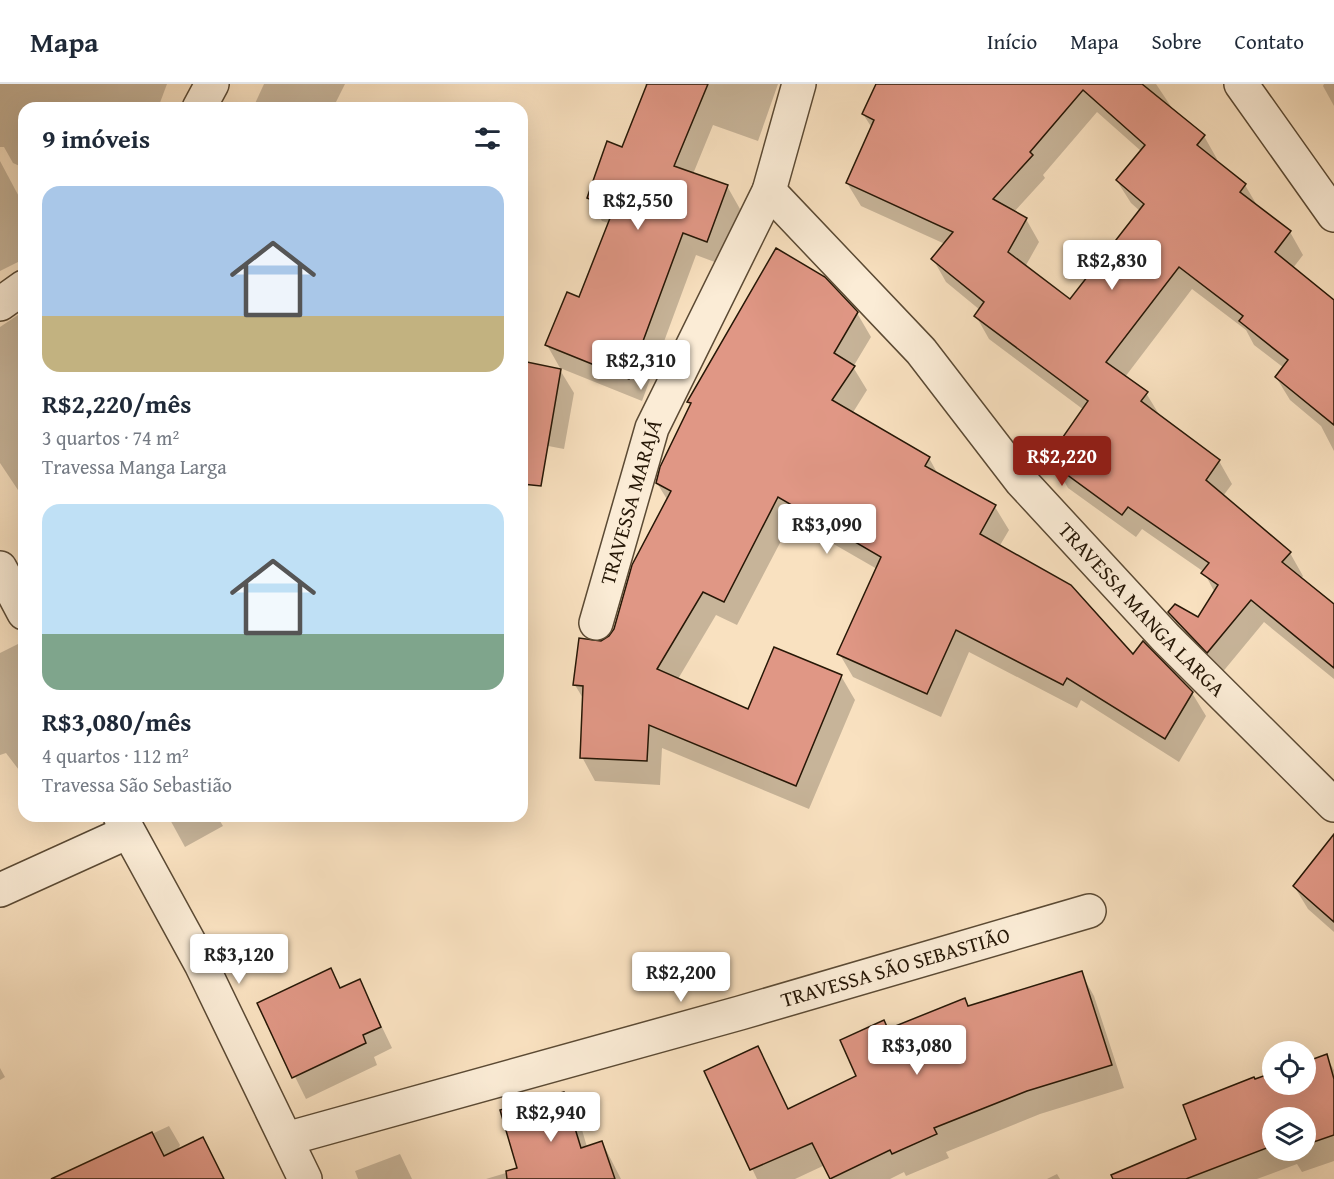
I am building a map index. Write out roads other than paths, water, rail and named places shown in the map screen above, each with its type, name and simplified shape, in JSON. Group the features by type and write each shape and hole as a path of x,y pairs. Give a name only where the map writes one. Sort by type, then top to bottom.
{"street":[{"path":"202,102 212,84"},
{"name":"TRAVESSA MARAJÁ","path":"596,624 652,428 769,191 799,84"},
{"path":"1240,84 1334,215"},
{"name":"TRAVESSA MANGA LARGA","path":"769,191 921,351 1021,481 1166,638 1334,805"},
{"path":"0,304 18,291"},
{"path":"0,568 18,602"},
{"path":"0,890 124,824 201,964 305,1179"},
{"name":"TRAVESSA SÃO SEBASTIÃO","path":"286,1139 740,1013 1089,911"}]}
